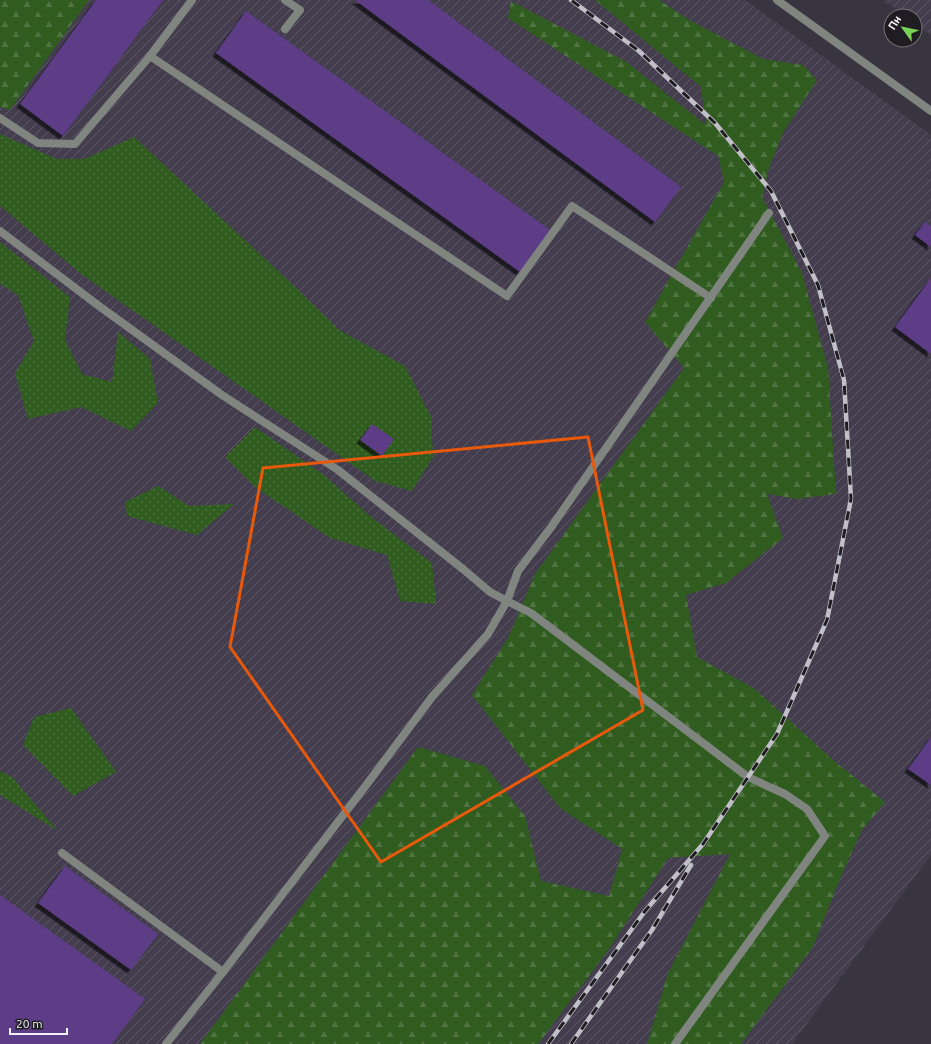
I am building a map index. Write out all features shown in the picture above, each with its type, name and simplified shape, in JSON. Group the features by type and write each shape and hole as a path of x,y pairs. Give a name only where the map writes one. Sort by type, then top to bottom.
{"street":[{"path":"0,118 38,143 75,144 150,56 192,0"},
{"path":"285,0 300,10 286,29"},
{"path":"777,0 931,111"},
{"path":"150,56 507,296 572,206 711,298"},
{"path":"166,1044 223,972 432,697 488,634 507,601 518,571 552,526 769,213"},
{"path":"0,231 98,306 222,395 338,470 490,592 531,612 748,777 785,794 807,809 825,836 674,1044"},
{"path":"62,853 223,972"}],"highlighted area":[{"path":"588,437 643,710 381,862 230,647 263,468"}],"shaded area":[{"path":"0,0 745,0 931,135 931,855 792,1044 0,1044"},
{"path":"883,0 931,0 931,35 923,29 923,8 894,8"}],"green space":[{"path":"0,0 89,0 10,110 0,107"},
{"path":"595,0 659,0 691,21 763,59 803,65 817,80 783,133 769,168 762,197 802,273 828,368 836,494 797,499 767,494 783,538 726,583 686,595 697,657 755,689 833,760 885,802 862,830 839,881 813,947 741,1044 647,1044 668,973 730,854 668,858 607,952 538,1044 200,1044 418,747 485,766 525,816 541,881 609,896 622,849 560,808 472,695 508,638 535,574 684,368 645,322 724,182 718,156 508,18 511,1 625,61 706,125 701,87"},
{"path":"0,134 57,159 84,159 134,137 290,282 339,330 405,366 431,417 433,457 412,491 375,481 81,274 0,206"},
{"path":"0,242 70,297 65,340 82,374 112,382 118,332 150,359 158,403 131,431 81,407 28,419 15,373 34,341 18,295 0,284"},
{"path":"255,427 324,475 371,517 432,563 436,604 400,601 387,555 330,538 255,487 225,457"},
{"path":"158,486 189,506 234,504 197,535 127,516 125,502"},
{"path":"71,708 116,772 73,796 23,745 34,717"},
{"path":"0,771 12,777 58,831 0,795"}],"building":[{"path":"96,0 163,0 63,136 20,104"},
{"path":"355,0 428,0 681,187 655,222"},
{"path":"246,11 550,230 520,272 216,53"},
{"path":"925,222 931,226 931,247 915,235"},
{"path":"931,278 931,354 895,327"},
{"path":"372,424 394,439 382,456 360,440"},
{"path":"931,737 931,785 908,769"},
{"path":"65,866 158,934 131,970 38,903"},
{"path":"0,895 145,999 112,1044 0,1044"}],"railway":[{"path":"548,1044 645,911 703,844 777,734 827,620 851,499 844,380 818,285 771,191 715,123 639,51 571,0"},
{"path":"571,1044 652,930 691,865"}]}
